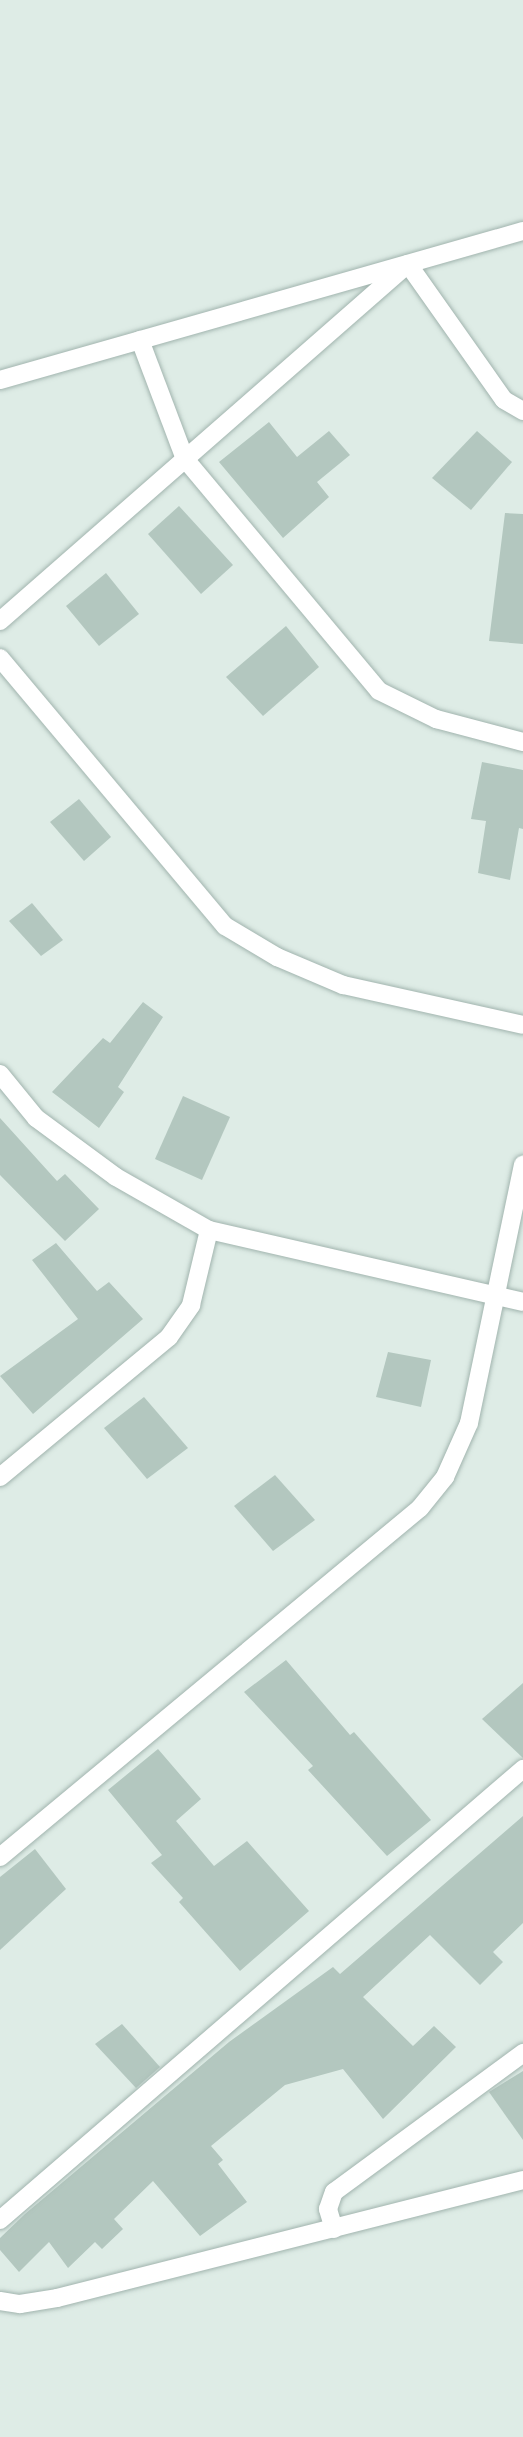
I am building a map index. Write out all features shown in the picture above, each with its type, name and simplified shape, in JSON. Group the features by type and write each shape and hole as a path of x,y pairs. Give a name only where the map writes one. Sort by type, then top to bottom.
{"street":[{"path":"0,380 523,231"},
{"path":"408,264 504,400 523,411"},
{"path":"0,621 408,264"},
{"path":"140,340 185,459 379,691 436,719 523,742"},
{"path":"0,658 225,926 277,957 343,985 523,1025"},
{"path":"0,1074 36,1118 62,1138 116,1177 209,1230 498,1299 523,1302"},
{"path":"0,1857 420,1508 445,1477 469,1423 498,1299 523,1165"},
{"path":"0,1477 170,1337 191,1305 209,1230"},
{"path":"0,2220 523,1768"},
{"path":"334,2229 328,2209 334,2192 523,2053"},
{"path":"0,2301 20,2304 57,2298 523,2180"}],"building":[{"path":"269,422 297,457 329,431 350,455 317,482 329,497 283,538 219,462"},
{"path":"477,431 512,462 471,510 432,478"},
{"path":"179,506 233,565 201,594 148,534"},
{"path":"505,513 523,514 523,644 489,641"},
{"path":"106,573 139,614 99,646 66,606"},
{"path":"286,626 319,667 263,716 226,677"},
{"path":"482,762 523,770 523,829 519,828 510,880 478,873 486,821 471,819"},
{"path":"79,799 111,837 84,861 50,822"},
{"path":"32,903 63,940 41,956 9,921"},
{"path":"143,1002 163,1017 118,1087 124,1092 99,1128 52,1092 103,1038 110,1043"},
{"path":"183,1096 230,1117 202,1180 155,1159"},
{"path":"0,1118 57,1181 65,1174 99,1209 65,1241 0,1175"},
{"path":"56,1243 97,1291 109,1282 143,1319 33,1414 0,1376 78,1319 32,1260"},
{"path":"388,1352 431,1360 421,1407 376,1397"},
{"path":"144,1397 188,1448 147,1479 104,1428"},
{"path":"275,1475 315,1520 273,1551 234,1506"},
{"path":"286,1660 350,1735 354,1732 431,1820 387,1856 308,1770 313,1766 244,1692"},
{"path":"523,1683 523,1758 482,1719"},
{"path":"158,1749 201,1799 176,1821 214,1866 247,1841 309,1911 240,1971 179,1902 183,1898 151,1863 162,1855 108,1790"},
{"path":"523,1816 523,1923 493,1952 503,1962 480,1985 430,1935 363,1997 413,2046 434,2026 456,2047 383,2119 343,2069 285,2085 211,2146 223,2160 218,2164 247,2202 200,2236 153,2181 114,2219 123,2229 102,2249 95,2242 68,2268 49,2242 19,2272 0,2250 0,2238 25,2214 229,2042 333,1967 340,1974"},
{"path":"35,1849 66,1889 0,1950 0,1877"},
{"path":"122,2024 160,2067 136,2088 95,2044"},
{"path":"523,2071 523,2140 489,2092"}]}
